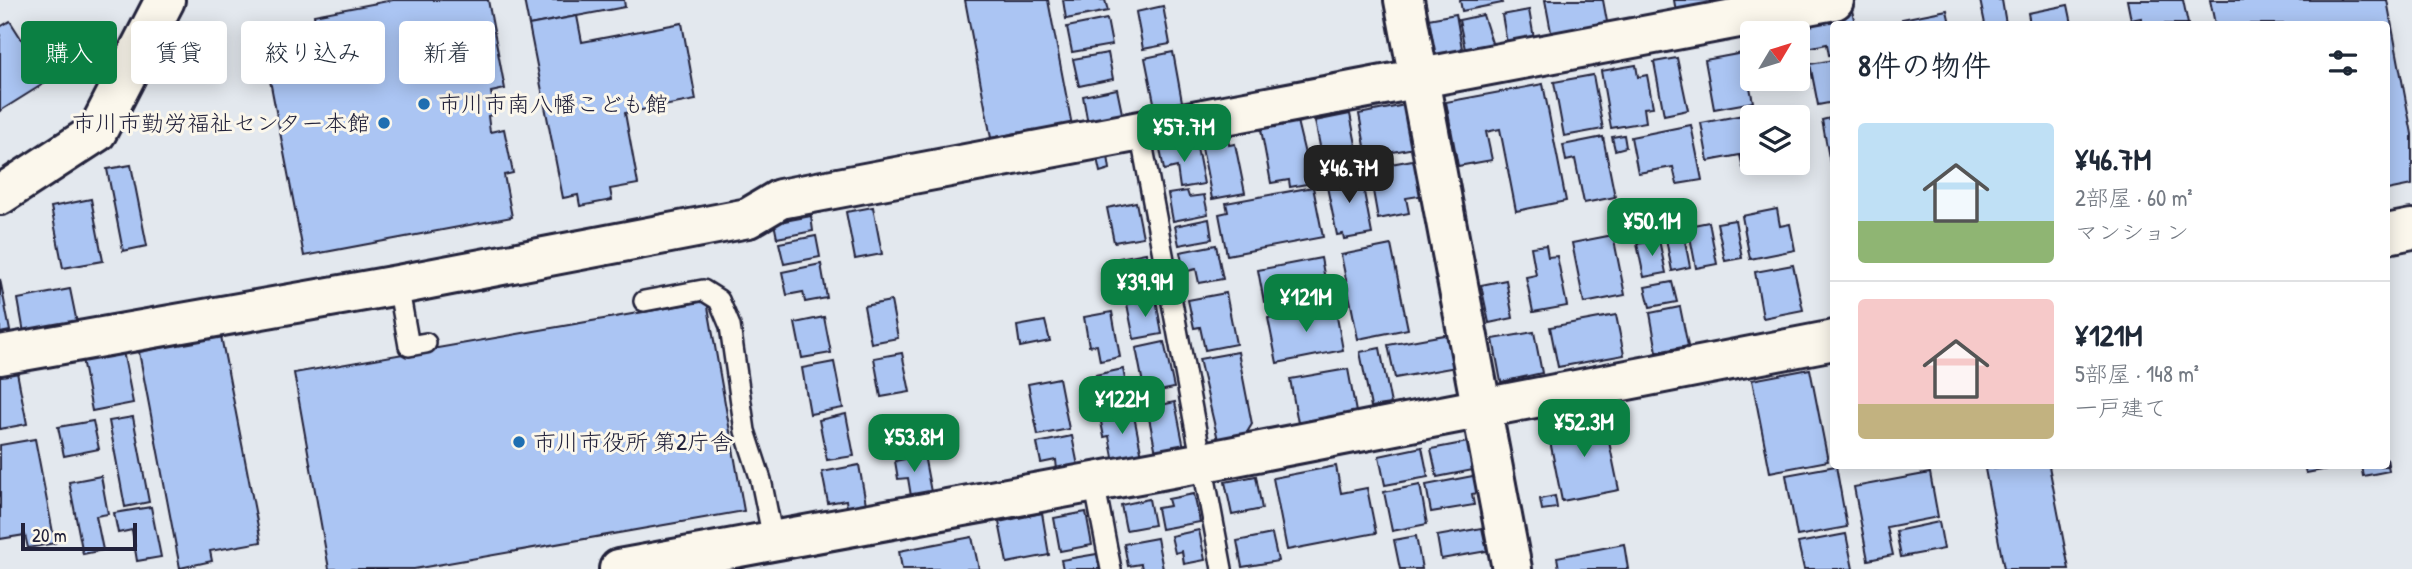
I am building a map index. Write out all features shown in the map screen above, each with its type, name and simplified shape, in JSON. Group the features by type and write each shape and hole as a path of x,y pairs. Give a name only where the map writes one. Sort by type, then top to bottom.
{"street":[{"path":"0,195 97,132 165,0"},
{"path":"1404,0 1513,569"},
{"path":"0,355 398,285 748,218 780,199 1833,0"},
{"path":"2390,233 2412,229"},
{"path":"619,569 1204,462 1830,341"}],"lane":[{"path":"1140,132 1222,569"},
{"path":"398,285 409,346 426,343"},
{"path":"644,301 703,290 719,300 730,326 730,374 740,432 761,480 774,539"},
{"path":"1094,482 1111,569"}],"building":[{"name":"市川市勤労福祉センター本館","path":"393,0 488,0 492,21 399,21 399,84 495,84 495,37 505,89 491,92 495,114 488,116 490,132 504,129 513,173 504,175 512,217 304,256 271,84 385,84 385,21 315,21 314,15"},
{"path":"524,0 624,0 625,7 529,25"},
{"path":"965,0 1048,0 1073,131 1034,138 1033,130 991,138"},
{"path":"1063,0 1105,0 1108,11 1066,19"},
{"path":"1460,0 1501,0 1502,3 1462,11"},
{"path":"1545,0 1603,0 1608,27 1552,37"},
{"path":"1674,0 1742,0 1677,18"},
{"path":"1980,0 2002,0 2006,21 1984,21"},
{"path":"2127,0 2183,0 2187,21 2142,21 2141,18 2131,20"},
{"path":"2210,0 2387,0 2412,134 2412,185 2390,189 2390,21 2214,21"},
{"path":"2068,5 2071,21 2029,21 2028,13"},
{"path":"1163,6 1170,44 1143,49 1136,12"},
{"path":"1529,10 1535,44 1508,49 1502,15"},
{"path":"1852,10 1854,21 1830,21 1830,55 1827,44 1810,47 1810,21 1793,21"},
{"path":"1947,10 1949,21 1902,21"},
{"path":"1456,14 1464,60 1436,65 1428,19"},
{"path":"1483,15 1494,49 1467,59 1459,20"},
{"path":"577,16 582,42 682,23 696,100 625,113 638,184 610,189 612,200 580,206 578,195 563,198 529,25"},
{"path":"1107,19 1112,45 1072,52 1067,27"},
{"path":"10,21 21,38 21,84 43,84 0,111 0,27"},
{"path":"1173,52 1183,107 1156,112 1145,58"},
{"path":"1108,53 1113,79 1079,86 1073,59"},
{"path":"1740,54 1740,91 1751,91 1753,102 1714,109 1705,60"},
{"path":"1677,58 1688,110 1664,115 1654,62"},
{"path":"1830,61 1830,103 1818,105 1810,64"},
{"path":"1636,65 1638,77 1647,75 1653,107 1644,108 1646,122 1611,128 1601,71"},
{"path":"1593,75 1603,129 1564,136 1554,82"},
{"path":"1543,84 1566,201 1516,211 1500,129 1486,132 1492,160 1458,166 1446,102"},
{"path":"1117,89 1124,123 1089,130 1083,96"},
{"path":"1405,105 1414,148 1367,157 1359,114"},
{"path":"1350,114 1360,165 1325,171 1315,121"},
{"path":"1740,116 1740,155 1708,161 1701,123"},
{"path":"1296,117 1312,183 1290,187 1289,180 1271,183 1260,124"},
{"path":"1830,118 1830,163 1822,120"},
{"path":"1691,125 1702,180 1677,184 1673,167 1638,173 1631,137"},
{"path":"1218,133 1219,140 1228,139 1229,145 1235,144 1245,193 1212,199 1200,137"},
{"path":"1624,135 1626,147 1615,150 1612,137"},
{"path":"1603,137 1615,197 1584,203 1575,159 1566,161 1563,145"},
{"path":"1196,142 1204,184 1180,188 1177,167 1164,170 1160,149"},
{"path":"1108,156 1110,169 1100,172 1097,158"},
{"path":"1418,159 1425,195 1406,198 1409,213 1378,219 1369,168"},
{"path":"131,165 147,246 123,251 107,169"},
{"path":"1360,171 1372,234 1344,239 1343,234 1337,235 1325,177"},
{"path":"1313,187 1323,237 1227,255 1219,214 1228,212 1226,203"},
{"path":"1187,191 1189,197 1204,195 1208,214 1173,221 1168,194"},
{"path":"91,199 103,261 63,268 51,207"},
{"path":"1136,202 1143,237 1114,242 1107,208"},
{"path":"873,207 882,254 855,259 846,212"},
{"path":"1777,209 1780,226 1790,224 1795,250 1750,259 1742,216"},
{"path":"811,216 813,231 777,238 774,223"},
{"path":"1209,219 1212,239 1179,245 1175,226"},
{"path":"1735,220 1742,258 1725,261 1717,223"},
{"path":"1709,222 1717,264 1696,268 1688,226"},
{"path":"1613,235 1625,295 1584,303 1572,243"},
{"path":"816,236 820,257 784,264 779,243"},
{"path":"1684,236 1690,267 1672,271 1666,239"},
{"path":"1659,240 1666,273 1644,277 1637,244"},
{"path":"1216,245 1223,279 1199,283 1196,269 1184,272 1180,252"},
{"path":"1391,245 1408,329 1358,339 1341,255"},
{"path":"1546,245 1548,257 1557,256 1567,306 1533,312 1526,277 1536,275 1531,247"},
{"path":"1146,253 1153,289 1125,294 1119,258"},
{"path":"1321,258 1327,290 1264,302 1258,270"},
{"path":"821,264 827,298 805,302 803,292 787,295 782,272"},
{"path":"1793,265 1803,310 1763,318 1755,272"},
{"path":"0,279 10,331 0,333"},
{"path":"1506,280 1513,318 1489,323 1481,285"},
{"path":"1672,282 1677,302 1650,307 1645,287"},
{"path":"70,289 77,323 24,333 18,299"},
{"path":"1226,293 1236,344 1205,350 1200,327 1194,328 1188,300"},
{"path":"1156,299 1162,334 1134,339 1127,304"},
{"name":"市川市役所 第2庁舎","path":"707,301 744,511 414,569 329,569 294,373"},
{"path":"891,301 898,338 871,343 864,306"},
{"path":"1335,306 1343,350 1277,363 1268,318"},
{"path":"1680,307 1688,346 1657,352 1650,313"},
{"path":"1112,312 1120,357 1100,361 1097,345 1089,346 1084,317"},
{"path":"1616,315 1624,355 1558,367 1550,327"},
{"path":"824,317 831,353 802,358 795,323"},
{"path":"1045,321 1050,341 1020,347 1017,326"},
{"path":"1534,332 1542,373 1501,382 1493,339"},
{"path":"1450,334 1456,367 1395,378 1388,345"},
{"path":"221,336 261,542 210,551 212,561 180,568 139,352"},
{"path":"1164,342 1174,388 1145,394 1136,348"},
{"path":"1380,348 1391,404 1371,407 1360,352"},
{"path":"123,351 133,403 92,411 82,359"},
{"path":"1238,352 1252,424 1243,439 1219,444 1199,359"},
{"path":"902,353 910,392 881,397 874,358"},
{"path":"834,362 843,408 810,414 802,368"},
{"path":"16,367 27,424 0,429 0,370"},
{"path":"1123,369 1130,404 1107,408 1104,391 1098,392 1095,375"},
{"path":"1348,369 1356,412 1298,423 1290,379"},
{"path":"1810,369 1828,461 1770,472 1752,380"},
{"path":"1059,378 1069,429 1038,435 1028,384"},
{"path":"1175,402 1184,448 1156,453 1147,408"},
{"path":"1602,408 1619,490 1562,501 1548,431 1591,424 1588,410"},
{"path":"1133,411 1142,456 1114,462 1109,436 1104,437 1100,417"},
{"path":"846,414 854,456 827,460 819,420"},
{"path":"133,417 149,502 125,507 109,421"},
{"path":"93,421 99,449 64,456 58,427"},
{"path":"1072,436 1078,466 1057,470 1056,460 1041,463 1037,443"},
{"path":"35,439 55,543 28,548 25,535 0,539 0,445"},
{"path":"1468,442 1473,470 1437,477 1431,449"},
{"path":"1422,447 1428,477 1385,485 1379,456"},
{"path":"924,455 931,492 911,496 908,478 898,479 895,461"},
{"path":"859,465 866,504 847,508 846,500 828,503 822,472"},
{"path":"1336,466 1341,493 1367,488 1376,533 1287,550 1273,478"},
{"path":"1830,467 1837,469 1847,527 1797,536 1786,475"},
{"path":"1985,469 2050,469 2069,569 2004,569"},
{"path":"2305,469 2328,469 2306,473"},
{"path":"2362,469 2389,469 2389,471 2363,476"},
{"path":"1930,473 1938,517 1887,527 1893,555 1868,560 1854,487"},
{"path":"1478,475 1481,492 1472,494 1474,505 1431,512 1426,485"},
{"path":"101,476 108,514 96,516 103,550 83,554 69,482"},
{"path":"1256,476 1262,509 1232,515 1225,482"},
{"path":"1420,485 1427,524 1392,531 1384,492"},
{"path":"1194,494 1200,522 1161,529 1157,508 1170,506 1168,499"},
{"path":"1555,496 1557,508 1542,510 1540,499"},
{"path":"1149,499 1154,525 1126,530 1121,505"},
{"path":"151,507 161,557 137,561 132,530 118,533 114,513"},
{"path":"1086,512 1092,545 1060,551 1054,518"},
{"path":"1042,513 1049,555 1007,563 999,522"},
{"path":"1939,522 1944,549 1901,557 1896,531"},
{"path":"1482,528 1487,551 1441,559 1437,536"},
{"path":"1199,530 1205,560 1184,564 1182,551 1175,553 1171,536"},
{"path":"1272,534 1278,561 1242,567 1237,541"},
{"path":"1846,534 1853,569 1804,569 1798,543"},
{"path":"1416,536 1422,569 1400,569 1394,540"},
{"path":"972,537 979,569 902,569 899,551"},
{"path":"1157,538 1163,569 1142,569 1141,564 1128,566 1124,544"},
{"path":"1624,544 1628,569 1559,569 1557,557"},
{"path":"1097,554 1100,569 1063,569 1061,560"}],"place":[{"name":"市川市南八幡こども館","path":"424,104"},
{"name":"市川市勤労福祉センター本館","path":"384,123"},
{"name":"市川市役所 第2庁舎","path":"519,442"}]}
